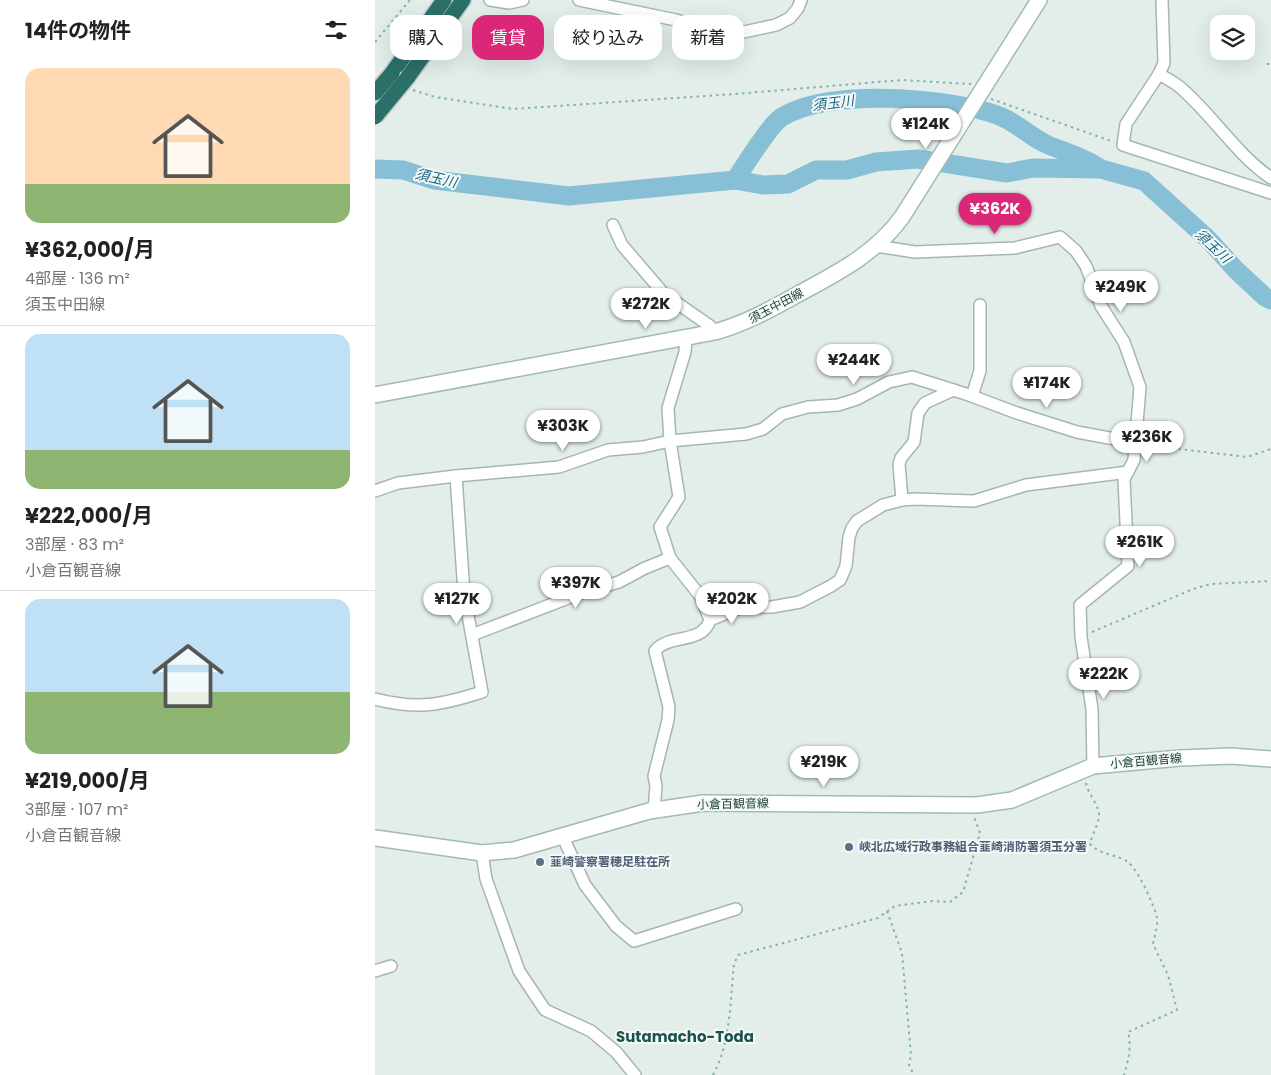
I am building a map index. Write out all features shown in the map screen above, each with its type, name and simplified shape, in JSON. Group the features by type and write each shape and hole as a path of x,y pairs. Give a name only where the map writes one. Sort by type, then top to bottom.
{"highway":[{"path":"375,93 444,0"},
{"path":"375,117 409,83 463,0"}],"main road":[{"name":"須玉中田線","path":"375,396 715,332 760,316 850,266 876,246 902,217 1039,0"},
{"name":"小倉百観音線","path":"375,838 482,853 513,850 655,810 703,803 969,804 1012,800 1089,768 1137,761 1231,756 1271,760"}],"street":[{"path":"490,0 509,3 523,0"},
{"path":"579,0 676,20 725,36 776,25 790,18 798,8 801,0"},
{"path":"1162,0 1164,63 1127,124 1123,145 1271,193"},
{"path":"1159,74 1182,88 1229,140 1271,178"},
{"path":"613,225 622,246 664,294 710,326 715,332"},
{"path":"876,246 915,252 1015,248 1060,237 1076,251 1086,266 1101,306 1124,342 1140,387 1134,460 1125,479 1127,566 1080,605 1081,637 1092,709 1089,768"},
{"path":"972,396 980,371 980,305"},
{"path":"655,810 656,786 654,776 668,720 669,707 655,651 660,644 699,634 707,628 710,620 701,597 670,558 660,527 679,496 670,441 668,408 685,352 686,338"},
{"path":"375,490 397,483 559,467 608,450 757,432 782,414 808,406 838,404 857,399 889,382 912,377 1077,432 1136,443"},
{"path":"902,500 899,464 901,458 913,442 917,413 925,403 953,390"},
{"path":"710,620 739,608 772,607 801,602 831,586 840,580 845,566 849,537 857,520 883,505 902,500 974,501 1026,485 1128,472"},
{"path":"375,698 397,705 421,706 447,703 482,692 464,593 456,476"},
{"path":"472,635 581,593 619,582 645,568 670,558"},
{"path":"562,835 585,885 616,926 634,941 736,909"},
{"path":"482,853 486,879 519,971 545,1010 591,1031 616,1052 635,1075"},
{"path":"376,969 391,966"}],"path":[{"path":"375,42 410,0"},
{"path":"409,83 435,97 513,109 735,94 901,80 970,84 975,77"},
{"path":"978,97 1123,145"},
{"path":"1136,443 1247,457 1271,449"},
{"path":"1081,637 1193,589 1211,584 1271,581"},
{"path":"1089,768 1087,788 1096,804 1099,816 1090,844 1095,849 1128,862 1136,872 1156,914 1157,928 1153,944 1168,975 1177,1010 1128,1032 1131,1048 1127,1056 1124,1075"},
{"path":"713,1075 719,1064 726,1042 734,964 738,955 878,918 895,906 932,901 950,902 963,892 980,833 969,804"},
{"path":"887,911 902,953 911,1055 909,1065 914,1075"}],"waterway":[{"name":"須玉川","path":"735,180 764,137 782,117 803,108 829,102 858,99 919,100 949,104 997,115 1046,144 1098,167"},
{"name":"須玉川","path":"375,169 403,170 434,180 569,196 735,180 763,185 788,184 816,170 847,170 876,162 918,159 1007,173 1033,168 1101,169 1144,181 1208,239 1236,270 1265,297 1271,300"}],"place":[{"name":"峡北広域行政事務組合韮崎消防署須玉分署","path":"849,847"},
{"name":"韮崎警察署穂足駐在所","path":"540,862"}],"district":[{"name":"Sutamacho-Toda","path":"685,1037"}]}
